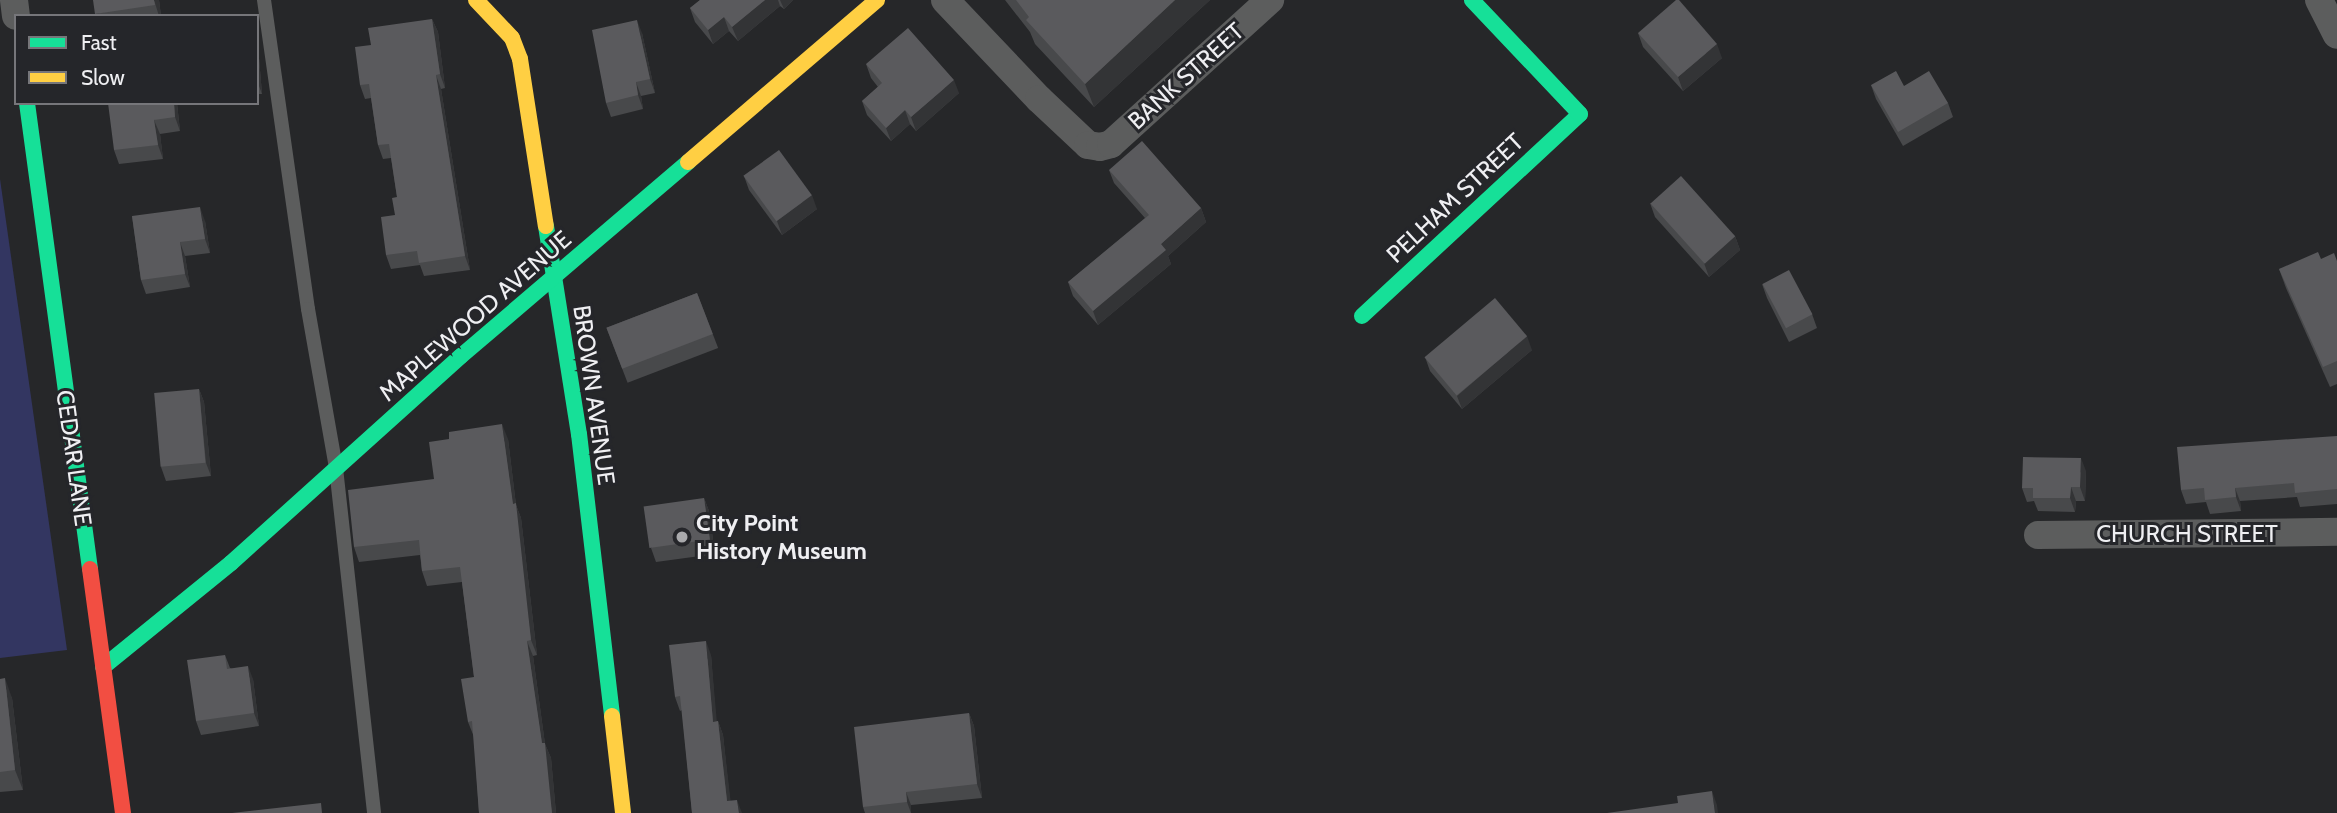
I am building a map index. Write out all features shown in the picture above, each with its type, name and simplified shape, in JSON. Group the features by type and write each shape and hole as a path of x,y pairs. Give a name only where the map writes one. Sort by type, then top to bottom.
{"street":[{"name":"BROWN AVENUE","path":"476,0 512,38 520,60 579,434 623,813"},
{"name":"MAPLEWOOD AVENUE","path":"103,667 231,563 554,278 877,0"},
{"name":"BANK STREET","path":"945,0 1039,99 1088,145 1100,147 1111,144 1270,0"},
{"name":"PELHAM STREET","path":"1362,316 1580,114 1472,0"},
{"path":"2319,0 2337,35"},
{"name":"CEDAR LANE","path":"27,105 124,813"},
{"name":"CHURCH STREET","path":"2038,535 2337,532"}],"lane":[{"path":"264,0 308,309 336,468 374,813"}],"shaded area":[{"path":"0,179 67,650 0,658"}],"building":[{"path":"93,0 154,0 155,5 95,14"},
{"path":"700,0 765,0 732,27 724,17 708,30 690,8"},
{"path":"1016,0 1175,0 1085,84 1026,20 1029,17"},
{"path":"1679,0 1717,44 1678,77 1638,33"},
{"path":"432,19 440,74 436,75 465,256 419,263 417,251 386,255 381,217 395,215 392,198 397,197 389,144 378,145 369,84 360,85 355,47 371,45 368,28"},
{"path":"637,20 650,79 636,82 638,95 606,103 592,30"},
{"path":"908,28 954,80 911,117 905,110 886,128 862,101 882,83 866,64"},
{"path":"1896,71 1904,86 1929,71 1948,103 1898,132 1871,85"},
{"path":"108,105 174,105 175,117 154,120 158,145 114,150"},
{"path":"1142,141 1201,208 1161,244 1166,250 1093,311 1068,282 1149,215 1109,170"},
{"path":"779,150 812,195 776,221 743,176"},
{"path":"1681,176 1735,236 1705,264 1651,203"},
{"path":"200,207 205,239 180,242 185,274 141,280 132,216"},
{"path":"2318,252 2321,259 2334,253 2337,261 2337,361 2323,367 2279,269"},
{"path":"1789,270 1812,314 1786,328 1763,284"},
{"path":"697,293 713,334 622,369 606,328"},
{"path":"1495,298 1527,336 1457,395 1425,357"},
{"path":"199,389 205,463 161,467 154,393"},
{"path":"502,424 513,504 516,503 531,640 527,641 542,743 545,743 552,813 479,813 472,721 468,722 461,679 474,677 460,567 422,571 419,540 354,547 348,490 434,479 429,442 449,439 449,432"},
{"path":"2337,436 2337,489 2295,493 2294,483 2235,488 2236,497 2205,500 2204,488 2181,490 2177,447"},
{"path":"2023,457 2081,458 2080,487 2071,487 2070,498 2033,498 2033,488 2022,488"},
{"name":"City Point History Museum","path":"704,498 710,540 649,548 644,506"},
{"path":"706,641 713,722 718,721 727,801 737,800 739,813 692,813 680,696 675,697 669,645"},
{"path":"225,655 227,669 248,666 254,713 196,721 187,660"},
{"path":"5,678 15,770 0,772 0,679"},
{"path":"969,713 977,784 906,792 907,802 863,807 854,727"},
{"path":"1712,791 1715,813 1607,813 1678,803 1677,796"},
{"path":"321,803 322,813 232,813"}],"traffic: fast":[{"path":"1362,316 1580,114 1472,0"},
{"path":"27,105 90,569"},
{"path":"103,667 231,563 461,356 688,162"},
{"path":"546,226 579,434 612,716"}],"traffic: slow":[{"path":"476,0 512,38 520,59 546,226"},
{"path":"688,162 877,0"},
{"path":"612,716 623,813"}],"traffic: jam":[{"path":"90,569 123,813"}],"place":[{"name":"City Point History Museum","path":"682,537"}]}
